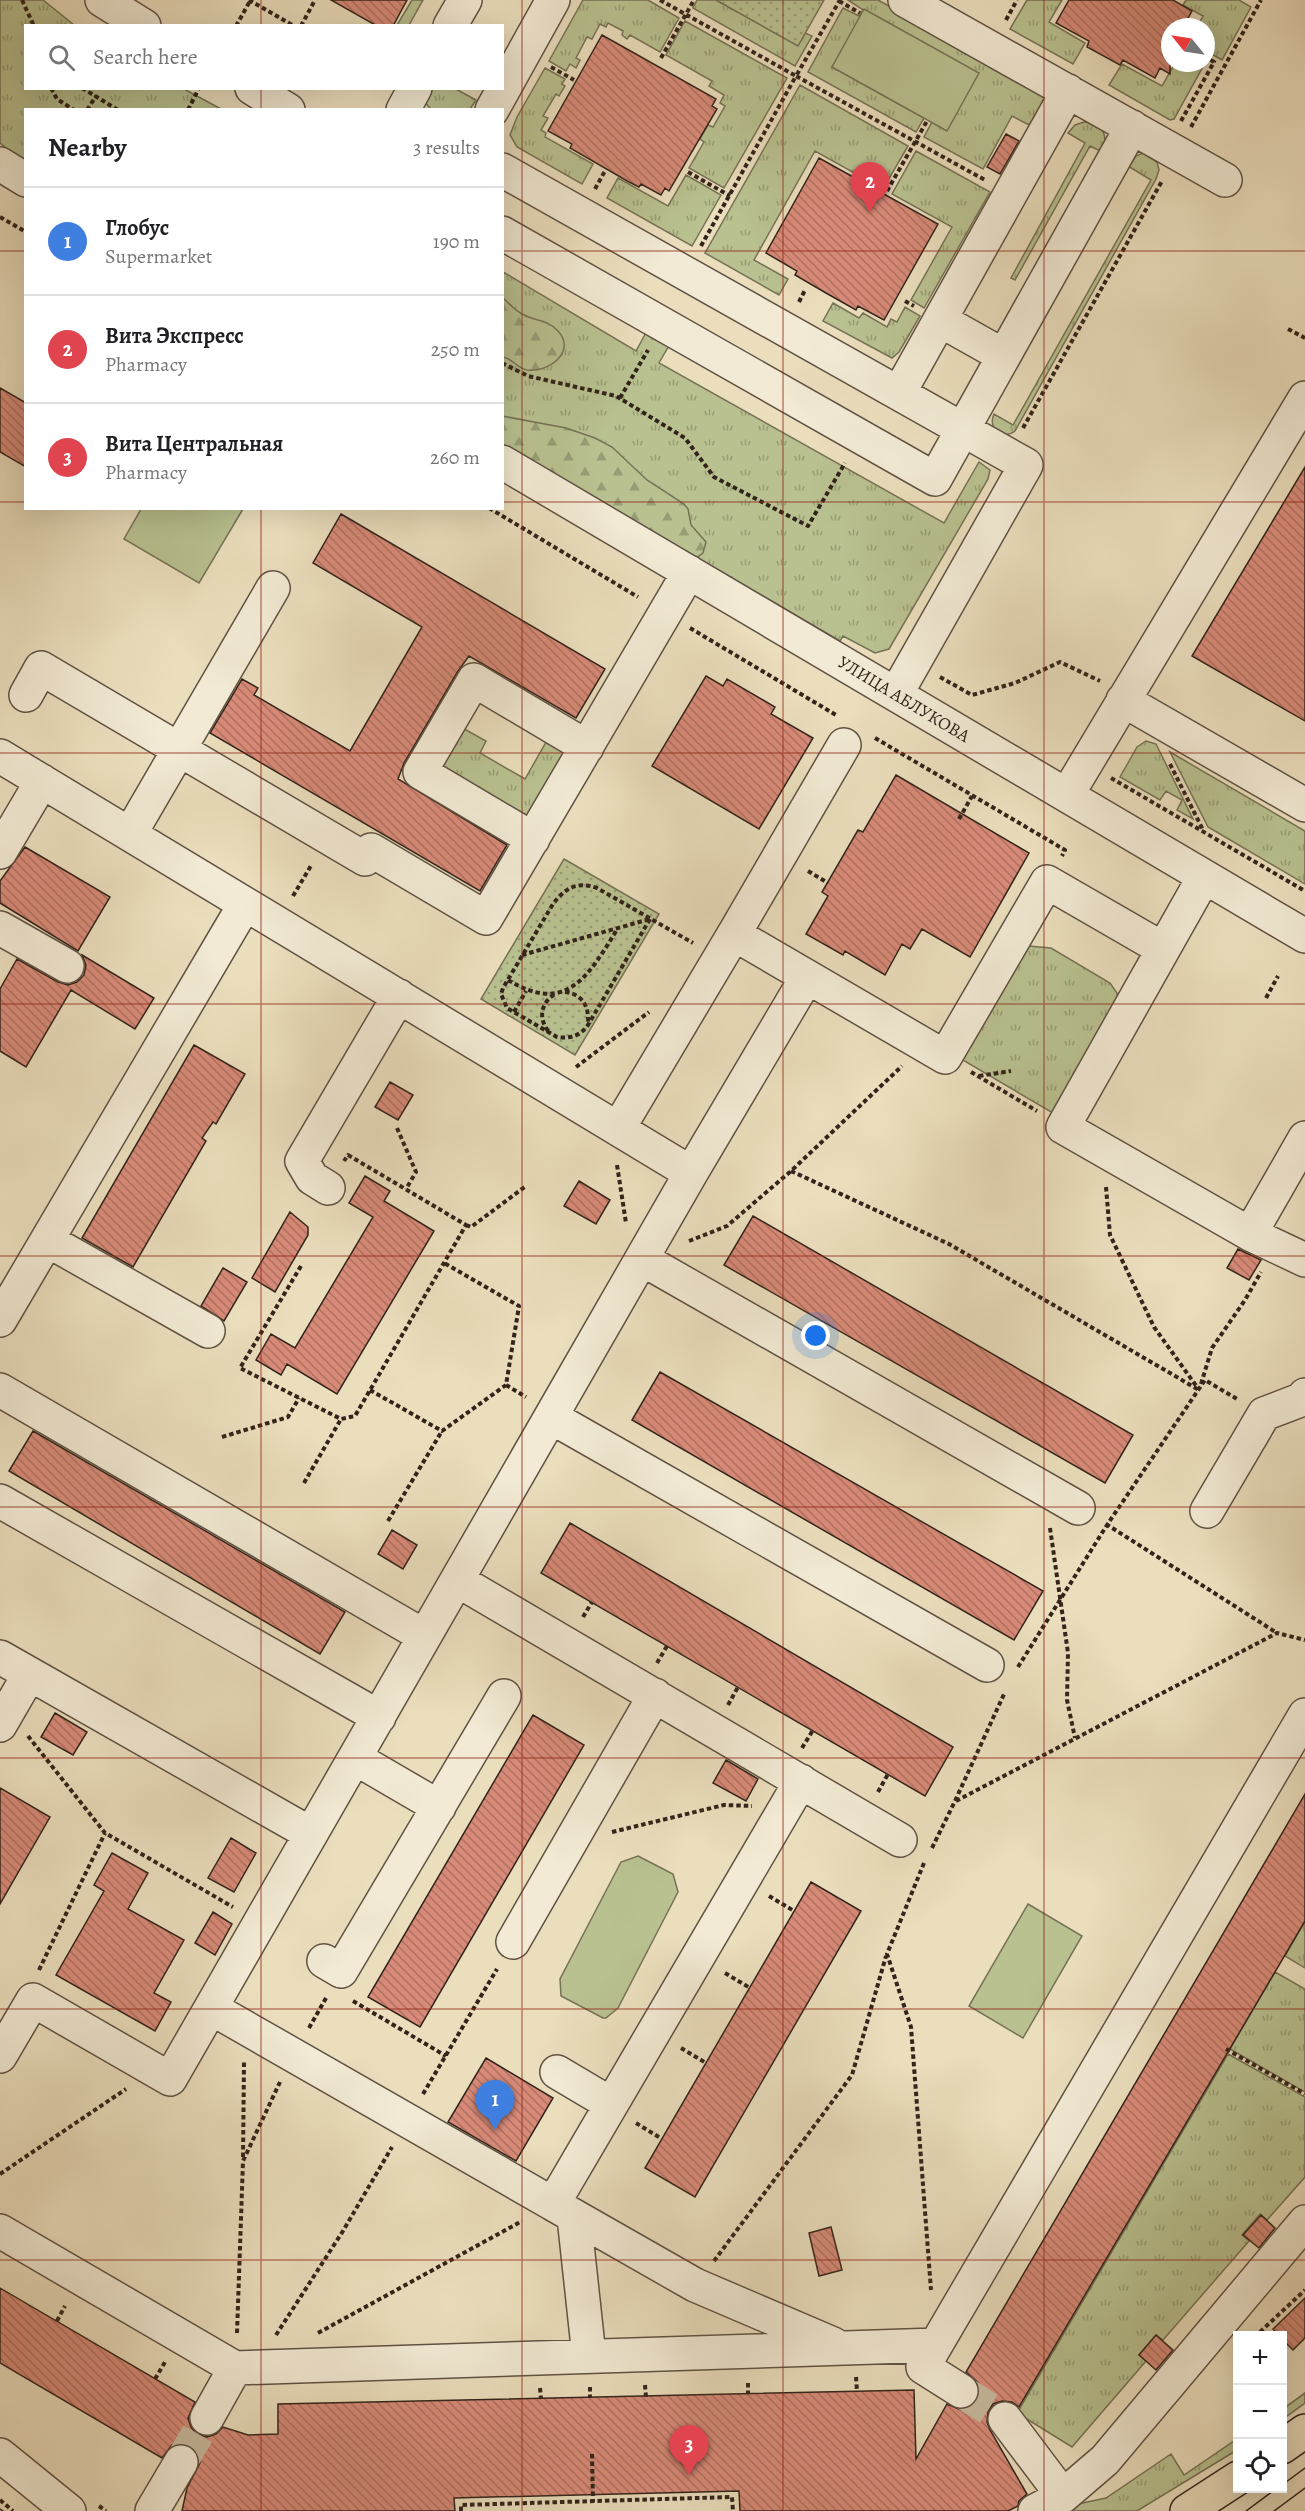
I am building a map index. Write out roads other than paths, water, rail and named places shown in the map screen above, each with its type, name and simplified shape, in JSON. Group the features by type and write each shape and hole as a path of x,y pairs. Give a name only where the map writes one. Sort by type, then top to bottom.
{"main road":[{"path":"1287,2445 1305,2432"},
{"path":"1187,2511 1233,2481"}],"street":[{"path":"102,0 141,24"},
{"path":"451,24 465,0"},
{"path":"504,88 553,0"},
{"path":"905,0 1226,180"},
{"path":"255,90 285,108"},
{"path":"404,108 414,90"},
{"path":"493,108 503,90"},
{"path":"898,393 1068,91"},
{"path":"504,234 935,479 1132,127"},
{"path":"0,164 24,179"},
{"path":"504,171 1026,465 896,694"},
{"path":"940,320 1004,356"},
{"path":"1067,795 1305,398"},
{"name":"УЛИЦА АБЛУКОВА","path":"504,463 1305,936"},
{"path":"26,695 41,668 365,859 371,850 486,918 689,573"},
{"path":"130,834 273,588"},
{"path":"533,839 420,772 474,680 587,747"},
{"path":"1126,697 1305,805"},
{"path":"617,1145 726,946 844,745"},
{"path":"0,756 399,996 617,1145 691,1173"},
{"path":"0,852 42,781"},
{"path":"1204,877 1063,1127 1263,1240 1305,1260"},
{"path":"726,946 807,977 934,1051 1047,882 1163,949"},
{"path":"0,1320 245,904"},
{"path":"0,928 67,966"},
{"path":"0,2056 33,2000 170,2079 457,1580 539,1407 642,1259 807,977"},
{"path":"328,1188 312,1178 302,1161 399,996"},
{"path":"1263,1240 1305,1138"},
{"path":"47,1240 208,1331"},
{"path":"642,1259 1078,1508"},
{"path":"0,1390 424,1636"},
{"path":"1208,1511 1264,1414 1304,1398"},
{"path":"539,1407 1003,1674"},
{"path":"0,1500 379,1717"},
{"path":"457,1580 655,1695 793,1794 900,1840"},
{"path":"0,1658 311,1834"},
{"path":"4,1718 29,1675"},
{"path":"513,1942 655,1695"},
{"path":"332,1974 439,1807 504,1696"},
{"path":"961,2391 923,2367 1305,1715"},
{"path":"355,1758 439,1807"},
{"path":"590,2356 564,2211 611,2104 793,1794"},
{"path":"211,2007 695,2285 842,2348"},
{"path":"557,2072 611,2104"},
{"path":"1035,2511 1063,2496 1105,2460 1305,2222"},
{"path":"0,2231 245,2368 936,2345"},
{"path":"207,2418 245,2368"},
{"path":"1005,2419 1063,2496"},
{"path":"0,2455 69,2511"},
{"path":"152,2511 182,2462"}],"tunnel":[{"path":"961,2391 1005,2419"},
{"path":"181,2462 207,2418"}],"tram line":[{"path":"1287,2481 1305,2468"},
{"path":"1274,2511 1305,2488"},
{"path":"1246,2511 1270,2493"}],"place":[{"name":"Вита Экспресс","path":"870,212"},
{"name":"Глобус","path":"495,2130"},
{"name":"Вита Центральная","path":"689,2475"}]}
